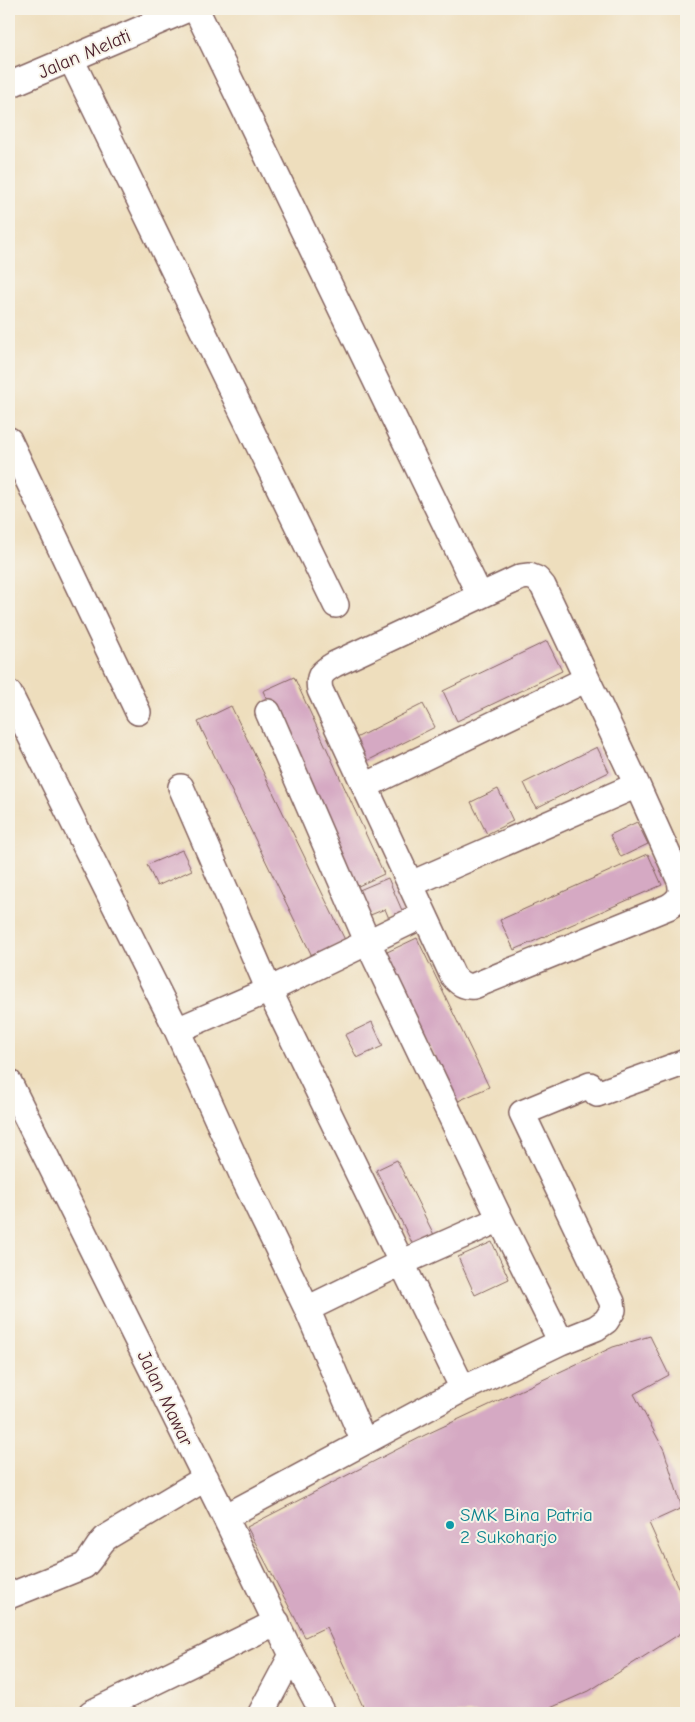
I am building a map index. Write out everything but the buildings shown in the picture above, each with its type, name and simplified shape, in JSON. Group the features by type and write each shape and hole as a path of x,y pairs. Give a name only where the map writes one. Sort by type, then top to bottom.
{"street":[{"name":"Jalan Melati","path":"9,85 188,9"},
{"path":"196,9 480,596"},
{"path":"71,59 336,605"},
{"path":"9,440 138,712"},
{"path":"529,576 537,579 543,586 587,679 637,785 682,889 676,902 474,986 467,987 453,976 424,915 320,690 318,682 320,676 325,670 335,664 521,577 529,576"},
{"path":"365,786 587,679"},
{"path":"9,693 177,1030 245,1181 307,1309 364,1442"},
{"path":"268,712 368,943 561,1342"},
{"path":"411,884 637,785"},
{"path":"181,787 269,990 463,1389"},
{"path":"177,1030 269,990 424,915"},
{"path":"225,1517 463,1389 561,1342 596,1328 606,1321 613,1310 612,1302 522,1113 590,1085 597,1094 686,1062"},
{"name":"Jalan Mawar","path":"9,1082 292,1655 323,1713"},
{"path":"307,1309 402,1263 500,1219"},
{"path":"9,1596 84,1566 91,1560 99,1544 107,1537 206,1478"},
{"path":"91,1713 277,1622"},
{"path":"261,1713 292,1655"}],"place":[{"name":"SMK Bina Patria 2 Sukoharjo","path":"450,1525"}]}
